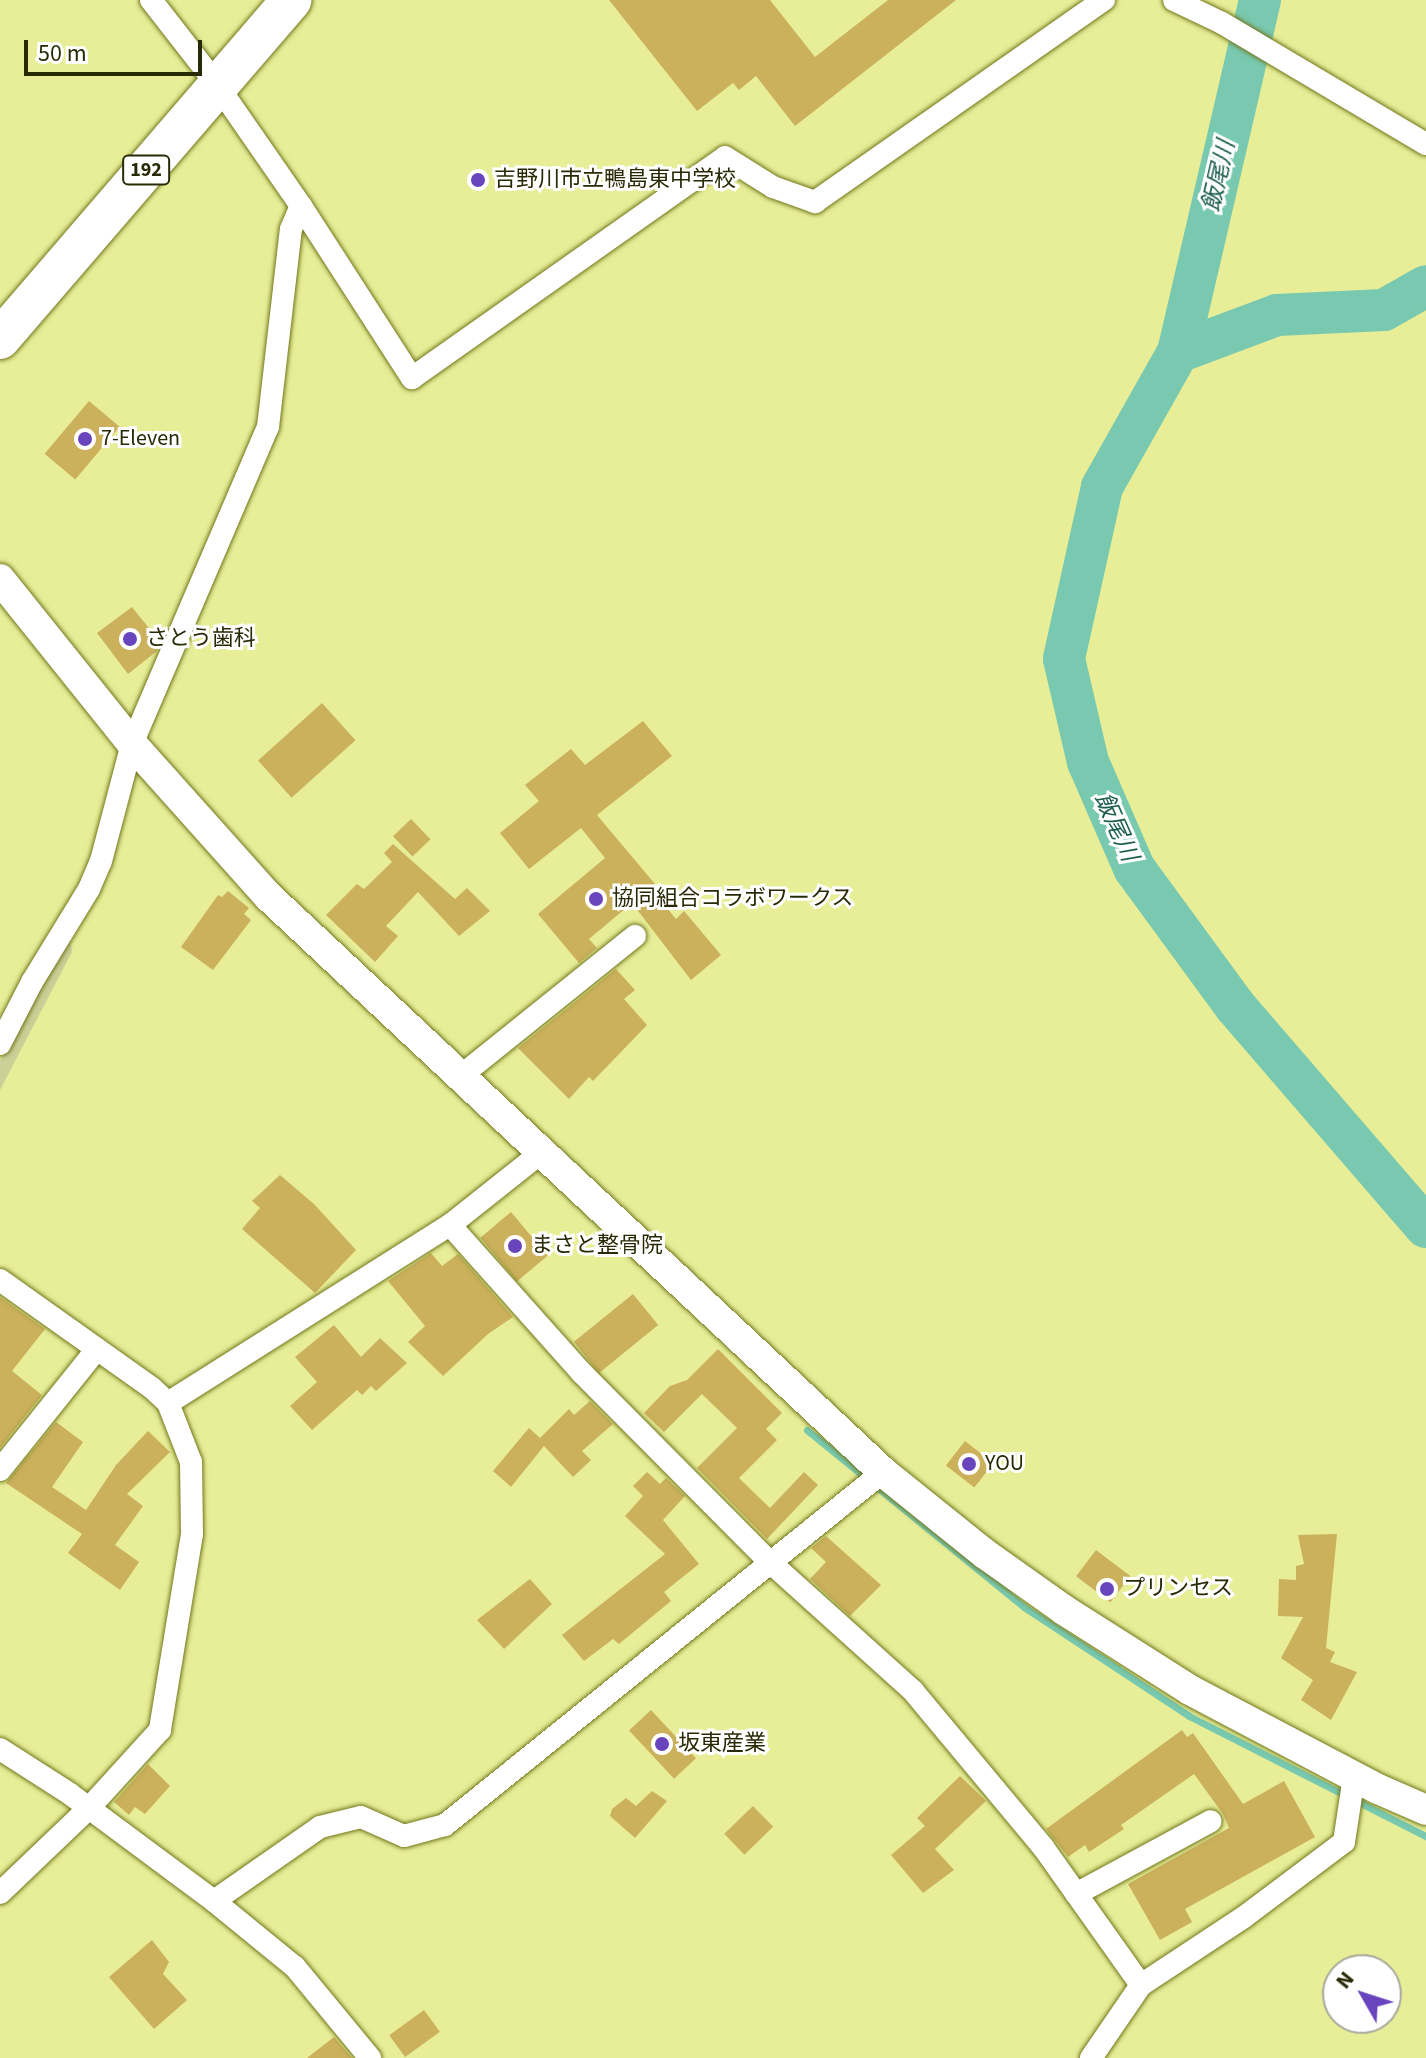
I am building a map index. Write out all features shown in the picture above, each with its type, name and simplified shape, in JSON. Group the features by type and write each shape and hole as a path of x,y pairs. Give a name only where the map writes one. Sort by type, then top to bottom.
{"highway":[{"name":"192","path":"0,339 292,0"}],"street":[{"path":"151,0 218,86 301,206 412,378 725,157 773,187 815,202 1104,0"},
{"path":"1174,0 1222,23 1426,144"},
{"path":"0,1044 32,982 89,889 101,861 132,744 268,427 291,229 301,206"},
{"path":"0,579 132,744 269,897 462,1075 876,1480 1064,1610 1358,1792 1426,1810"},
{"path":"462,1075 635,936"},
{"path":"168,1403 450,1225 542,1152"},
{"path":"450,1225 582,1373 771,1563 913,1691 1043,1847 1141,1985"},
{"path":"0,1280 152,1388 168,1403 191,1462 192,1534 160,1730 89,1808 0,1893"},
{"path":"0,1470 97,1349"},
{"path":"214,1901 320,1827 361,1817 404,1836 445,1825 876,1480"},
{"path":"0,1749 89,1808 214,1901 295,1967 370,2058"},
{"path":"1091,2058 1116,2026 1141,1985 1244,1917 1344,1842 1358,1792"},
{"path":"1076,1894 1211,1821"}],"green space":[{"path":"70,937 72,952 0,1090 0,1061"}],"building":[{"path":"609,0 770,0 815,57 888,0 956,0 795,126 756,76 739,90 733,83 697,111"},
{"path":"89,401 120,427 75,480 45,454"},
{"name":"さとう歯科","path":"132,607 160,642 157,651 128,674 97,633"},
{"path":"322,703 355,740 292,798 258,761"},
{"path":"643,721 672,756 597,815 655,884 651,888 676,919 684,911 721,955 691,980 632,903 589,939 597,948 579,963 538,914 605,858 581,828 529,869 500,833 539,801 525,785 571,749 585,765"},
{"path":"411,819 430,839 412,857 393,836"},
{"path":"393,844 455,899 467,888 490,911 459,936 418,892 386,926 398,936 375,962 326,915 357,884 364,889 392,862 384,853"},
{"path":"228,891 249,908 244,914 251,920 213,970 181,947 218,895 222,897"},
{"path":"616,969 635,990 624,999 647,1025 593,1081 589,1077 569,1099 518,1048"},
{"path":"280,1175 314,1204 356,1250 315,1293 242,1229 260,1208 252,1201"},
{"name":"まさと整骨院","path":"511,1212 548,1256 517,1281 480,1238"},
{"path":"431,1253 442,1266 458,1254 513,1317 488,1334 443,1376 408,1342 425,1326 388,1281"},
{"path":"633,1294 658,1325 599,1373 574,1342"},
{"path":"0,1297 45,1329 12,1371 42,1395 0,1448"},
{"path":"334,1325 361,1357 380,1338 407,1363 376,1391 371,1386 362,1395 357,1390 312,1430 290,1406 317,1382 295,1357"},
{"path":"718,1349 782,1413 766,1429 777,1440 739,1478 770,1508 804,1472 818,1485 767,1539 697,1468 737,1428 702,1394 664,1432 644,1413 670,1386 687,1380"},
{"path":"590,1401 613,1424 582,1451 591,1460 573,1477 544,1446 511,1487 493,1471 529,1428 540,1438 569,1409 574,1415"},
{"path":"56,1422 83,1442 52,1487 86,1510 116,1465 148,1431 170,1452 127,1494 143,1506 115,1545 139,1562 120,1590 68,1553 82,1534 6,1483"},
{"name":"YOU","path":"965,1441 993,1463 974,1488 946,1465"},
{"path":"647,1472 660,1484 666,1478 685,1496 663,1520 699,1564 664,1592 671,1601 619,1644 613,1639 584,1661 562,1635 665,1554 625,1516 643,1496 633,1486"},
{"path":"1337,1534 1326,1648 1335,1652 1330,1662 1357,1672 1331,1720 1301,1700 1313,1680 1281,1658 1303,1617 1278,1616 1279,1579 1296,1580 1296,1566 1304,1564 1298,1535"},
{"path":"826,1536 881,1585 850,1616 810,1579 826,1562 811,1548"},
{"name":"プリンセス","path":"1096,1550 1130,1576 1110,1602 1076,1576"},
{"path":"530,1579 552,1604 504,1649 477,1620"},
{"name":"坂東産業","path":"651,1710 696,1758 674,1779 629,1730"},
{"path":"1182,1730 1187,1737 1193,1733 1243,1804 1284,1781 1315,1837 1185,1909 1192,1922 1160,1940 1128,1884 1229,1828 1223,1814 1194,1774 1121,1825 1124,1829 1089,1852 1085,1845 1068,1857 1046,1829"},
{"path":"148,1764 170,1786 145,1814 135,1807 129,1815 114,1802"},
{"path":"960,1776 986,1801 935,1849 954,1870 923,1893 891,1855 925,1826 917,1818"},
{"path":"652,1791 667,1801 635,1838 610,1816 612,1809 626,1798 636,1806"},
{"path":"753,1806 773,1827 744,1855 724,1834"},
{"path":"152,1940 169,1962 163,1974 187,2000 154,2029 109,1977"},
{"path":"424,2010 440,2032 405,2057 389,2035"},
{"path":"334,2037 352,2058 307,2058"}],"waterway":[{"name":"飯尾川","path":"1260,0 1178,352 1102,487 1064,659 1088,762 1134,868 1235,1006 1426,1227"},
{"name":"飯尾川","path":"1178,352 1277,315 1384,310 1426,286"},
{"path":"807,1430 1024,1607 1189,1716 1426,1836"}],"place":[{"name":"吉野川市立鴨島東中学校","path":"478,180"},
{"name":"7-Eleven","path":"85,439"},
{"name":"さとう歯科","path":"130,639"},
{"name":"協同組合コラボワークス","path":"596,899"},
{"name":"まさと整骨院","path":"515,1246"},
{"name":"YOU","path":"969,1464"},
{"name":"プリンセス","path":"1107,1589"},
{"name":"坂東産業","path":"662,1744"}]}
